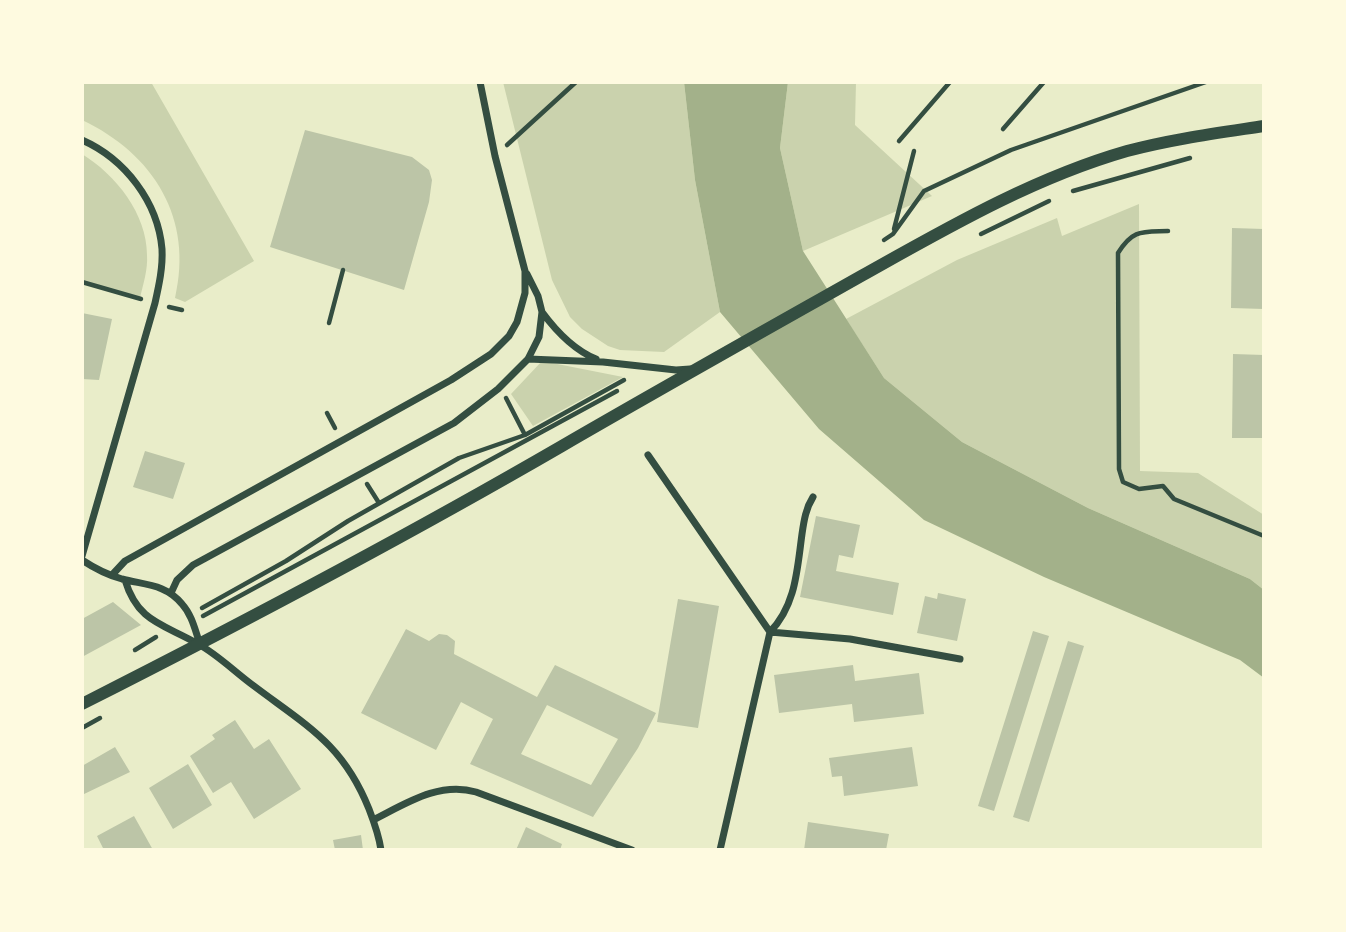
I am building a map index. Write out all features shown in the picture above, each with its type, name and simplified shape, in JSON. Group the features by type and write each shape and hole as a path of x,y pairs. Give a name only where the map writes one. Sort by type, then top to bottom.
{"street":[{"path":"171,593 182,574 193,565 462,418 498,389 528,359 539,337 542,312 538,296 525,271 495,156 480,82"},
{"path":"82,704 200,644 539,460 729,349 962,220 1057,175 1124,152 1166,141 1264,126"},
{"path":"82,140 103,151 136,182 149,203 162,248 161,274 155,303 82,558 112,575 150,583 171,593 181,602 191,618 200,644"},
{"path":"112,575 125,561 439,387 491,355 509,336 517,322 525,293 525,271"},
{"path":"542,312 578,349 603,362"},
{"path":"528,359 603,362 676,370 700,366"},
{"path":"648,456 770,632"},
{"path":"720,850 770,632 791,601 805,514 813,496"},
{"path":"125,579 133,600 140,608 168,630 200,644 331,746 354,776 373,820 381,850"},
{"path":"770,632 841,638 960,659"},
{"path":"373,820 430,793 460,788 632,850"}],"path":[{"path":"495,156 576,82"},
{"path":"899,141 950,82"},
{"path":"1003,129 1044,82"},
{"path":"874,246 893,234 925,191 1011,150 1206,82"},
{"path":"893,234 914,151"},
{"path":"1068,192 1199,156"},
{"path":"970,239 1055,198"},
{"path":"1168,231 1139,232 1127,239 1118,253 1119,469 1124,482 1139,489 1163,486 1174,499 1264,536"},
{"path":"330,323 343,270"},
{"path":"82,282 182,310"},
{"path":"191,618 207,603 286,561 459,458 525,435 627,377"},
{"path":"258,587 630,383"},
{"path":"135,650 168,630"}],"shaded area":[{"path":"82,82 151,82 254,261 185,302 175,298 179,242 173,216 163,192 148,170 130,151 82,120"},
{"path":"503,82 684,82 695,180 720,312 664,352 620,350 608,346 582,329 570,317 552,280"},
{"path":"684,82 788,82 780,148 803,251 884,378 962,442 1088,508 1250,579 1264,590 1264,678 1240,660 1044,577 924,520 819,429 720,312 695,180"},
{"path":"788,82 856,82 855,125 932,196 803,251 780,148"},
{"path":"82,154 118,184 142,225 147,261 140,298 82,282"},
{"path":"1139,204 1140,471 1198,473 1264,515 1264,590 1250,579 1088,508 962,442 884,378 846,319 957,260 1057,218 1062,236"},
{"path":"542,361 623,377 533,426 511,394"}],"building":[{"path":"305,130 412,157 429,170 432,180 429,202 404,290 270,247"},
{"path":"1232,228 1264,229 1264,309 1231,308"},
{"path":"82,313 112,319 99,380 82,379"},
{"path":"1233,354 1264,355 1264,438 1232,438"},
{"path":"145,451 185,463 173,499 133,487"},
{"path":"816,516 860,525 853,558 839,555 836,571 899,583 893,615 800,597"},
{"path":"938,593 966,599 957,641 917,633 925,596 937,599"},
{"path":"678,599 719,606 698,728 657,722"},
{"path":"113,602 141,625 82,657 82,619"},
{"path":"406,629 429,641 439,634 447,635 455,641 454,654 537,697 555,665 656,713 638,748 593,817 470,764 493,719 461,702 436,750 361,713","holes":["547,705 618,739 591,785 521,754"]},
{"path":"1033,631 1049,636 994,811 978,806"},
{"path":"1068,641 1084,646 1029,822 1013,817"},
{"path":"853,665 855,681 919,673 924,714 854,722 852,704 779,713 774,675"},
{"path":"235,720 254,749 269,739 301,789 254,819 231,782 213,793 190,756 215,739 212,735"},
{"path":"115,747 130,772 82,795 82,766"},
{"path":"912,747 918,786 844,796 842,776 832,777 829,758"},
{"path":"188,764 212,805 173,829 149,788"},
{"path":"134,816 153,850 104,850 97,836"},
{"path":"808,822 889,834 886,850 804,850"},
{"path":"526,827 562,844 560,850 516,850"},
{"path":"361,835 363,850 335,850 333,840"}]}
